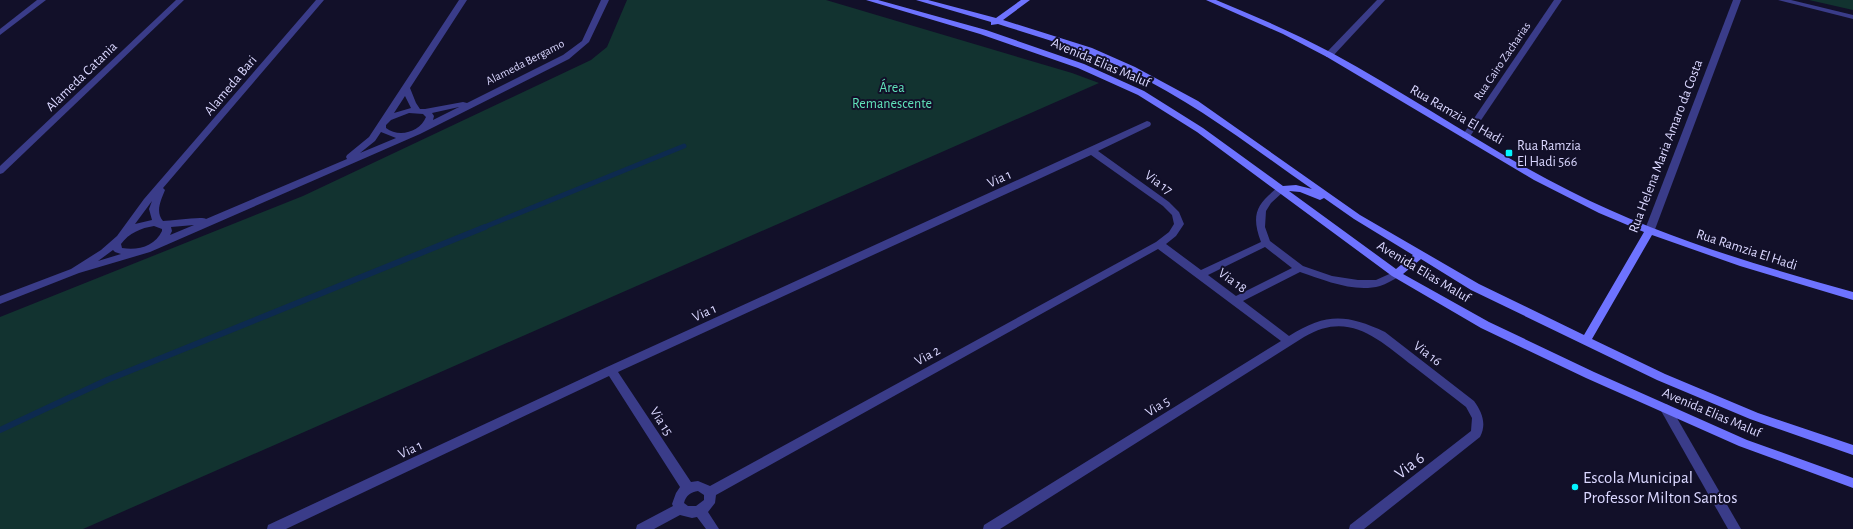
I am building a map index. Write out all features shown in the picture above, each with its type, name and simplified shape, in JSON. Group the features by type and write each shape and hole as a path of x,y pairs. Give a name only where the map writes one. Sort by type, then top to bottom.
{"street":[{"path":"0,33 42,0"},
{"name":"Alameda Catania","path":"0,171 180,0"},
{"name":"Alameda Bari","path":"120,238 140,210 161,188 320,0"},
{"name":"Alameda Bergamo","path":"332,169 372,139 463,0"},
{"name":"Alameda Bergamo","path":"138,252 414,133 566,57 585,42 605,0"},
{"name":"Avenida Elias Maluf","path":"870,0 983,32 1081,66 1141,93 1200,130 1396,274 1485,325 1590,375 1743,443 1853,483"},
{"name":"Avenida Elias Maluf","path":"920,0 997,21 1089,50 1132,70 1195,103 1357,217 1475,286 1661,377 1754,416 1853,450"},
{"path":"983,32 1026,0"},
{"name":"Rua Ramzia El Hadi","path":"1210,0 1281,30 1329,55 1567,194 1649,232 1762,270 1853,296"},
{"path":"1329,55 1381,0"},
{"name":"Rua Cairo Zacharias","path":"1466,136 1558,0"},
{"name":"Rua Helena Maria Amaro da Costa","path":"1586,340 1649,232 1738,0"},
{"path":"1782,0 1853,17"},
{"path":"382,124 382,129 386,134 395,136 414,133 429,122 430,116 421,111 405,87"},
{"name":"Alameda Bergamo","path":"382,124 388,118 397,113 421,111 477,101"},
{"name":"Via 1","path":"273,529 611,370 1092,151 1147,124"},
{"name":"Via 17","path":"1092,151 1166,204 1176,214 1179,224 1173,234 1159,244"},
{"path":"1357,217 1302,189 1294,187 1280,190 1267,201 1261,211 1260,227 1266,243 1299,268 1331,279 1358,284 1378,283 1396,274 1421,254"},
{"name":"Alameda Bari","path":"151,247 166,236 167,231 166,227 155,218 154,209 161,188"},
{"name":"Alameda Bergamo","path":"120,238 137,227 155,223 195,222 224,215"},
{"path":"120,238 116,244 118,250 126,253 138,252"},
{"path":"75,271 104,252 120,238"},
{"path":"1201,274 1266,243"},
{"name":"Via 18","path":"1159,244 1289,341"},
{"name":"Via 2","path":"710,492 1159,244"},
{"path":"0,300 75,271 138,252"},
{"path":"1236,300 1299,268"},
{"name":"Via 5","path":"989,529 1289,341 1319,325 1332,322 1345,323"},
{"name":"Via 16","path":"1345,323 1366,328 1381,335 1470,404 1477,413 1479,423"},
{"name":"Via 15","path":"611,370 688,488"},
{"path":"1666,409 1735,529"},
{"name":"Via 6","path":"1355,529 1476,434 1479,423"},
{"path":"698,486 707,489 710,492 710,500 705,508 700,511 689,513 681,508 678,500 683,491 688,488 698,486"},
{"path":"642,529 681,508"},
{"path":"700,511 713,529"}],"green space":[{"name":"Área Remanescente","path":"627,0 826,0 1072,73 1099,83 83,529 0,529 0,317 303,196 591,60 607,47"},
{"path":"1809,0 1853,0 1853,10"}],"waterway":[{"path":"482,228 684,146"},
{"path":"0,430 107,380 485,227"}],"place":[{"name":"Rua Ramzia El Hadi 566","path":"1509,153"},
{"name":"Escola Municipal Professor Milton Santos","path":"1575,487"}]}
